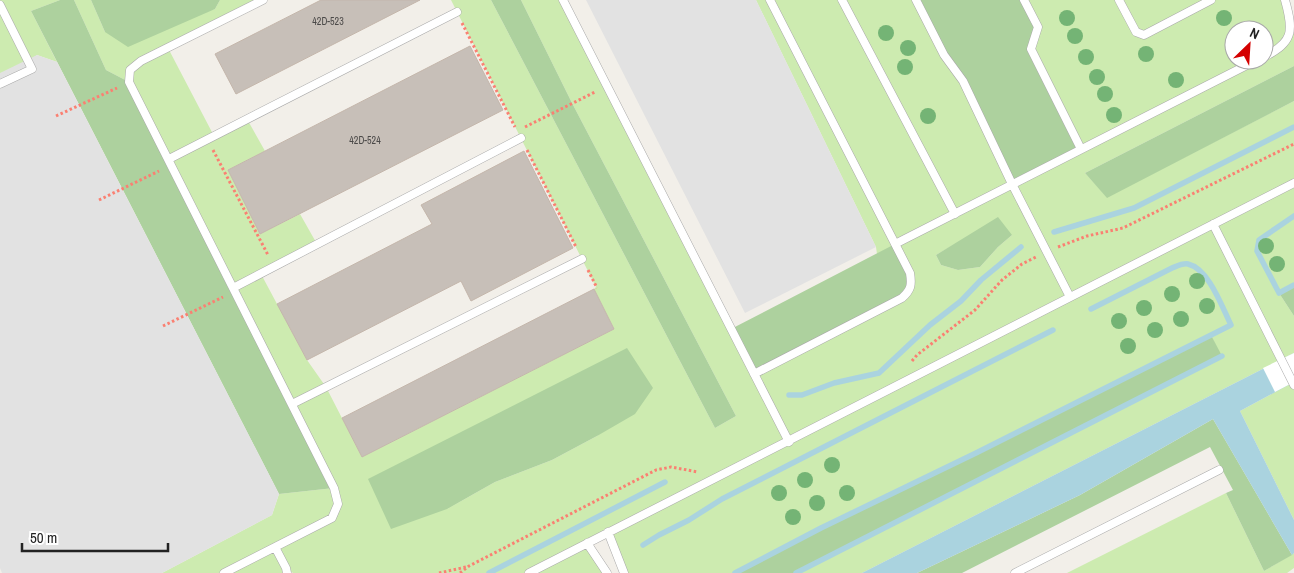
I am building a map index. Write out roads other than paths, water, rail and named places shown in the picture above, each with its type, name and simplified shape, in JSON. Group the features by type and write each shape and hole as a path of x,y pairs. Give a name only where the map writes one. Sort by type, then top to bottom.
{"lane":[{"path":"224,573 332,518 338,504 334,488 129,82 130,70 142,61 263,0"},
{"path":"563,0 789,442"},
{"path":"754,374 902,298 910,291 912,284 910,273 770,0"},
{"path":"842,0 954,214"},
{"path":"916,0 944,55 963,81 1012,184 1070,297"},
{"path":"1024,0 1038,27 1031,49 1081,149"},
{"path":"1118,0 1136,32 1144,35 1210,0"},
{"path":"1274,51 1283,47 1292,35 1294,23 1292,13 1285,0"},
{"path":"0,6 32,69 0,84"},
{"path":"170,162 208,140 457,12"},
{"path":"895,244 1237,70"},
{"path":"234,290 274,266 521,138"},
{"path":"529,573 1294,183"},
{"path":"1213,224 1293,384"},
{"path":"292,404 582,259"},
{"path":"1015,573 1219,470"},
{"path":"608,532 624,573"},
{"path":"587,543 607,573"},
{"path":"275,547 287,570 294,573"}],"water":[{"path":"1294,353 1294,382 1240,411 1294,520 1294,553 1292,555 1213,419 1080,495 917,573 862,573"}],"waterway":[{"path":"1054,232 1134,208 1294,127"},
{"path":"1278,291 1257,251 1259,240 1294,216"},
{"path":"789,395 802,395 834,383 879,373 930,325 961,301 981,280 1021,247"},
{"path":"735,573 821,528 976,453 1231,325 1208,281 1196,267 1188,264 1172,268 1091,309"},
{"path":"1279,293 1294,285"},
{"path":"643,545 689,520 722,499 1053,330"},
{"path":"796,573 1222,356"},
{"path":"489,573 665,482"}]}
